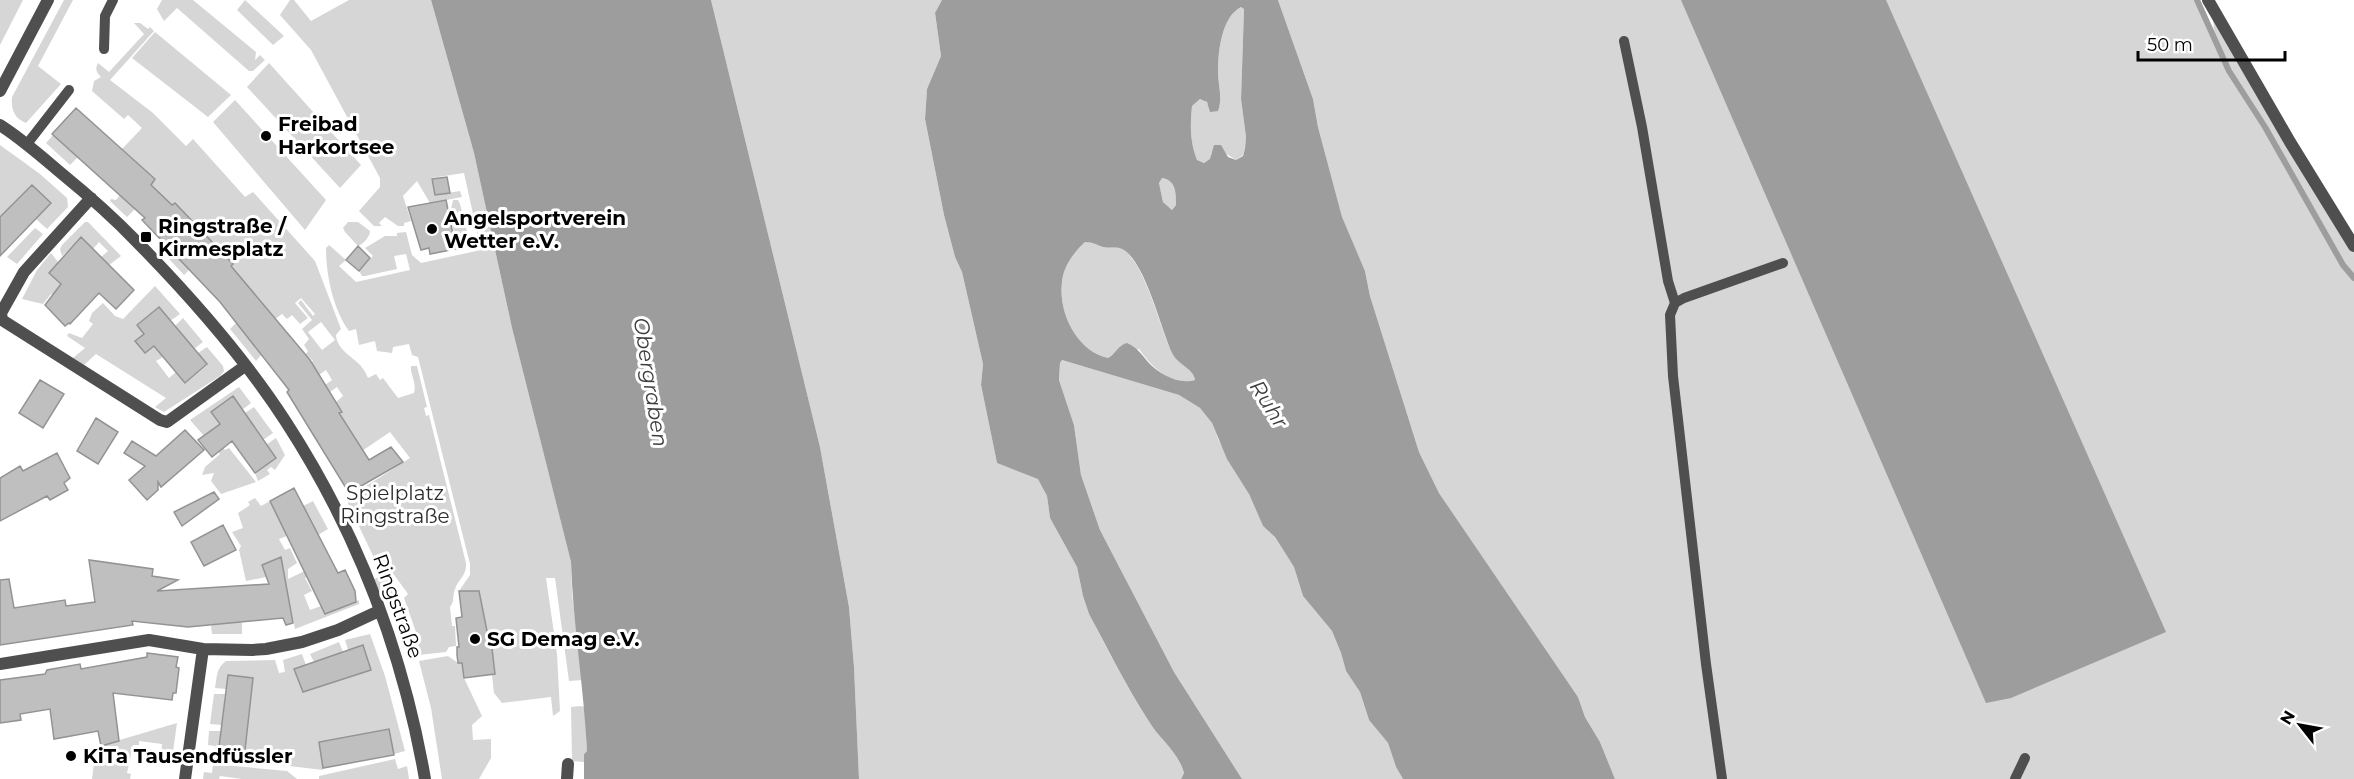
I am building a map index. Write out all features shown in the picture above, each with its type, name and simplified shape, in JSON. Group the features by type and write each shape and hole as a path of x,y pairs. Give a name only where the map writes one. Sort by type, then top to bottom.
{"street":[{"path":"0,92 48,0"},
{"path":"2208,0 2290,142 2354,246"},
{"name":"Ringstraße","path":"0,125 27,144 117,221 178,284 245,366 285,420 334,505 363,564 399,663 425,779"},
{"path":"91,198 24,272 1,313 2,320 160,420 167,422 245,366"},
{"path":"0,664 149,640 203,649 252,650 277,647 338,630 380,611"},
{"path":"185,779 203,649"},
{"path":"567,779 568,764"}],"lane":[{"path":"104,49 105,16 113,0"},
{"path":"1624,41 1642,127 1668,281 1675,303 1671,315 1673,376 1706,664 1722,779"},
{"path":"27,144 69,90"},
{"path":"1675,303 1783,263"},
{"path":"2015,779 2025,758"}],"green space":[{"path":"0,0 23,0 0,45"},
{"path":"64,0 73,0 38,66 61,84 26,123 14,113 12,97"},
{"path":"162,0 193,0 256,52 255,60 260,55 265,60 253,71 249,71 177,8 164,21 157,9"},
{"path":"245,0 284,36 273,45 237,10"},
{"path":"290,0 294,0 311,21 349,0 431,0 474,153 512,328 571,562 572,594 583,680 569,681 555,578 546,578 557,654 560,711 553,716 551,697 502,703 494,693 492,675 495,674 490,631 487,631 478,591 459,591 470,575 470,564 418,357 412,355 409,344 393,347 392,353 377,351 375,341 359,345 356,329 349,331 339,313 327,269 326,248 329,245 346,260 339,266 356,282 410,270 406,254 394,256 397,269 365,276 362,276 359,271 373,256 365,248 385,236 397,236 397,233 406,232 412,255 421,263 481,250 464,173 431,178 435,195 460,191 462,197 430,203 417,181 403,196 411,221 404,223 404,226 398,226 385,217 379,223 382,226 374,226 359,211 380,187 380,178 311,50 280,15"},
{"path":"711,0 942,0 935,14 941,56 927,89 925,119 944,215 955,257 962,272 983,364 981,385 997,463 1038,478 1047,496 1050,518 1077,567 1089,614 1117,668 1152,727 1181,765 1184,773 1181,779 859,779 849,607 820,447"},
{"path":"1278,0 2197,0 2214,37 2213,12 2354,246 2354,779 1615,779 1600,742 1585,717 1578,697 1439,493 1419,452 1370,296 1365,271 1342,218 1313,99"},
{"path":"1241,7 1244,8 1241,99 1246,137 1245,150 1243,155 1236,160 1225,153 1211,153 1211,159 1204,163 1197,160 1193,147 1192,106 1200,99 1218,110 1220,96 1218,64 1222,36 1229,19"},
{"name":"Spielplatz Ringstraße","path":"134,23 140,23 148,29 150,27 154,31 110,80 153,113 186,146 193,139 245,197 253,192 315,261 341,329 336,335 339,345 361,367 368,378 376,374 380,380 383,378 398,398 414,393 415,385 411,366 417,366 427,407 424,408 426,416 429,415 466,563 464,574 456,586 450,607 452,626 455,626 456,646 449,647 446,652 418,655 417,635 404,598 408,594 384,561 376,562 346,499 410,458 390,432 362,451 339,413 342,411 336,402 343,396 337,387 330,392 325,385 332,380 326,370 319,375 298,372 313,361 306,354 308,351 304,345 309,339 302,329 312,320 298,303 301,300 313,316 315,314 301,298 295,303 308,318 300,324 292,315 287,319 282,314 274,320 210,287 233,264 190,219 172,205 137,207 127,217 110,201 111,199 116,200 120,195 132,206 155,179 122,149 142,128 128,115 124,119 92,91 94,81 101,77 96,67 98,63 109,72 144,34","holes":["321,322 335,340 322,350 308,332"]},
{"path":"155,32 231,95 208,117 132,58"},
{"path":"269,63 361,165 340,188 247,87"},
{"path":"235,100 326,200 305,230 213,122"},
{"path":"53,135 78,157 70,165 46,143"},
{"path":"0,145 40,174 67,198 68,207 47,229 36,219 51,203 32,185 0,217"},
{"path":"1162,178 1173,184 1176,205 1172,210 1163,202 1159,183"},
{"path":"453,200 458,200 460,204 471,247 458,249 457,247 450,214"},
{"path":"85,222 88,222 121,256 109,265 101,257 108,251 99,242 93,249 81,238 62,256 60,249 62,245"},
{"path":"348,222 358,222 370,231 362,244 358,246 345,232 343,228"},
{"path":"35,228 43,234 17,264 7,257"},
{"path":"162,240 190,269 184,275 157,246"},
{"path":"1085,242 1108,248 1117,247 1130,256 1145,281 1172,353 1192,373 1195,380 1178,380 1163,374 1139,349 1115,353 1108,358 1087,348 1079,339 1072,329 1063,306 1062,282 1064,271 1070,260"},
{"path":"51,253 69,276 54,295 51,294 43,304 22,299 37,270"},
{"path":"155,286 180,314 170,321 158,307 137,325 144,334 136,342 145,353 154,346 163,357 156,361 169,378 176,372 186,383 207,365 198,353 207,347 223,366 224,371 220,376 164,412 155,407 166,398 96,354 84,365 73,358 85,348 67,336 69,333 82,338 93,324 89,321 92,313 103,303 115,316 123,319"},
{"path":"183,318 203,342 194,349 175,326"},
{"path":"236,323 262,354 256,361 230,329"},
{"path":"1062,360 1179,395 1200,408 1212,423 1263,526 1275,537 1294,567 1303,596 1332,631 1346,671 1360,692 1369,720 1388,743 1396,767 1403,779 1242,779 1174,672 1100,530 1081,475 1074,425 1059,380"},
{"path":"239,387 251,403 242,410 233,396 211,412 226,433 217,440 225,450 229,448 256,482 221,494 211,481 214,473 202,475 205,467 220,454 190,420"},
{"path":"254,407 273,433 263,440 245,413"},
{"path":"276,438 285,455 275,470 271,467 267,470 270,474 258,481 255,473 276,458 267,444"},
{"path":"255,498 261,506 270,501 287,536 279,539 285,550 290,548 297,563 288,569 288,579 317,565 319,572 305,578 312,591 304,595 310,610 321,606 325,614 359,600 359,604 295,629 285,579 273,561 262,565 266,577 246,581 239,550 241,546 232,532 243,528 238,513 250,505 248,502"},
{"path":"313,501 328,529 318,535 303,506"},
{"path":"386,572 389,574 413,635 411,656 388,591 380,592 373,580"},
{"path":"242,623 242,634 212,634 211,626 213,625"},
{"path":"370,634 385,676 405,751 394,754 388,729 319,742 323,770 214,757 215,746 208,745 209,731 221,731 219,747 245,749 253,678 228,675 226,689 215,688 219,670 226,661 275,660 279,673 285,672 283,660 302,654 306,665 295,669 303,692 371,670 363,646 348,650 345,640"},
{"path":"339,642 343,652 314,662 310,654"},
{"path":"448,656 462,663 464,678 482,716 472,725 473,740 491,739 491,758 479,779 442,779 431,708 419,661"},
{"path":"214,694 225,694 222,725 210,724"},
{"path":"571,707 585,707 587,751 584,754 584,762 572,761"},
{"path":"177,723 172,759 161,757 162,744 139,741 139,745 133,745 127,773 131,774 130,779 92,779 96,747"},
{"path":"395,759 398,769 407,766 409,779 319,779 319,776"},
{"path":"213,764 287,771 297,779 242,779 220,776 219,779 203,779 204,772 212,773"}],"water":[{"name":"Obergraben","path":"431,0 711,0 820,447 849,607 859,779 584,779 584,754 587,751 571,562 512,328 474,153"},
{"name":"Ruhr","path":"942,0 1278,0 1313,99 1318,127 1342,217 1365,271 1370,296 1419,452 1439,493 1578,697 1585,717 1600,742 1615,779 1403,779 1396,767 1388,743 1369,720 1360,692 1346,671 1332,631 1303,596 1294,567 1275,537 1263,526 1249,494 1227,459 1212,423 1200,408 1179,395 1062,360 1059,380 1074,425 1081,475 1100,530 1174,672 1242,779 1181,779 1184,773 1181,765 1152,727 1089,614 1077,567 1050,518 1047,496 1038,479 997,463 981,385 983,364 962,272 955,257 944,215 925,119 927,89 941,56 935,13","holes":["1241,7 1244,9 1241,99 1246,137 1245,149 1243,156 1236,160 1228,157 1221,145 1214,145 1210,159 1204,163 1197,160 1193,147 1192,106 1200,99 1207,102 1210,112 1218,111 1220,96 1218,64 1222,36 1229,19","1162,178 1173,184 1176,205 1172,210 1163,202 1159,183","1088,242 1105,248 1120,248 1130,256 1152,296 1172,353 1192,373 1195,380 1176,380 1163,374 1137,349 1127,343 1108,358 1087,348 1079,339 1072,329 1063,306 1062,282 1064,271 1081,246"]},
{"path":"1681,0 1886,0 2166,632 2011,698 1986,703"}],"building":[{"path":"76,108 155,179 151,185 172,205 175,203 233,264 231,266 310,360 342,412 339,413 369,460 391,447 403,462 349,493 287,392 289,390 220,302 142,220 145,218 52,134"},
{"path":"447,177 450,193 435,195 432,179"},
{"path":"32,185 51,203 0,256 0,217"},
{"name":"Angelsportverein Wetter e.V.","path":"446,200 456,249 430,254 429,248 421,250 408,207"},
{"path":"81,237 134,290 116,309 99,293 70,324 65,326 45,305 61,284 49,273"},
{"path":"358,246 370,258 359,271 346,260"},
{"path":"159,307 207,364 185,383 154,346 145,353 135,341 144,334 137,325"},
{"path":"40,380 64,394 43,428 19,413"},
{"path":"233,396 276,458 255,473 232,441 212,457 198,440 220,424 211,412"},
{"path":"96,418 118,432 98,464 77,451"},
{"path":"185,430 204,450 161,487 158,482 158,490 147,500 129,480 145,466 124,453 132,441 156,456"},
{"path":"57,453 70,478 64,483 68,490 50,500 47,496 0,521 0,478 20,466 23,471"},
{"path":"294,488 338,573 345,570 355,591 356,602 325,614 270,501"},
{"path":"214,492 219,499 182,526 174,512"},
{"path":"223,525 236,550 204,566 191,542"},
{"path":"281,557 293,623 286,625 283,618 188,627 132,621 133,625 0,645 0,580 9,579 14,608 65,600 66,606 95,602 89,560 153,569 152,576 178,580 157,591 269,584 262,565"},
{"name":"SG Demag e.V.","path":"459,591 479,591 487,631 490,631 495,674 464,678 462,663 458,663 457,655 457,647 459,647 456,618 462,617"},
{"path":"363,645 371,670 303,692 294,669"},
{"path":"147,653 178,657 176,693 173,693 172,700 113,693 119,741 101,746 98,731 54,739 50,709 20,714 21,720 0,723 0,680 45,674 47,670 80,664 81,669 147,657"},
{"path":"228,675 253,678 245,750 219,747"},
{"path":"389,729 394,755 323,768 319,742"}],"waterway":[{"path":"2197,0 2229,71 2265,127 2343,265 2354,278"}],"place":[{"name":"Freibad Harkortsee","path":"266,136"},
{"name":"Angelsportverein Wetter e.V.","path":"432,229"},
{"name":"Ringstraße / Kirmesplatz","path":"146,237"},
{"name":"SG Demag e.V.","path":"475,639"},
{"name":"KiTa Tausendfüssler","path":"71,756"}]}
